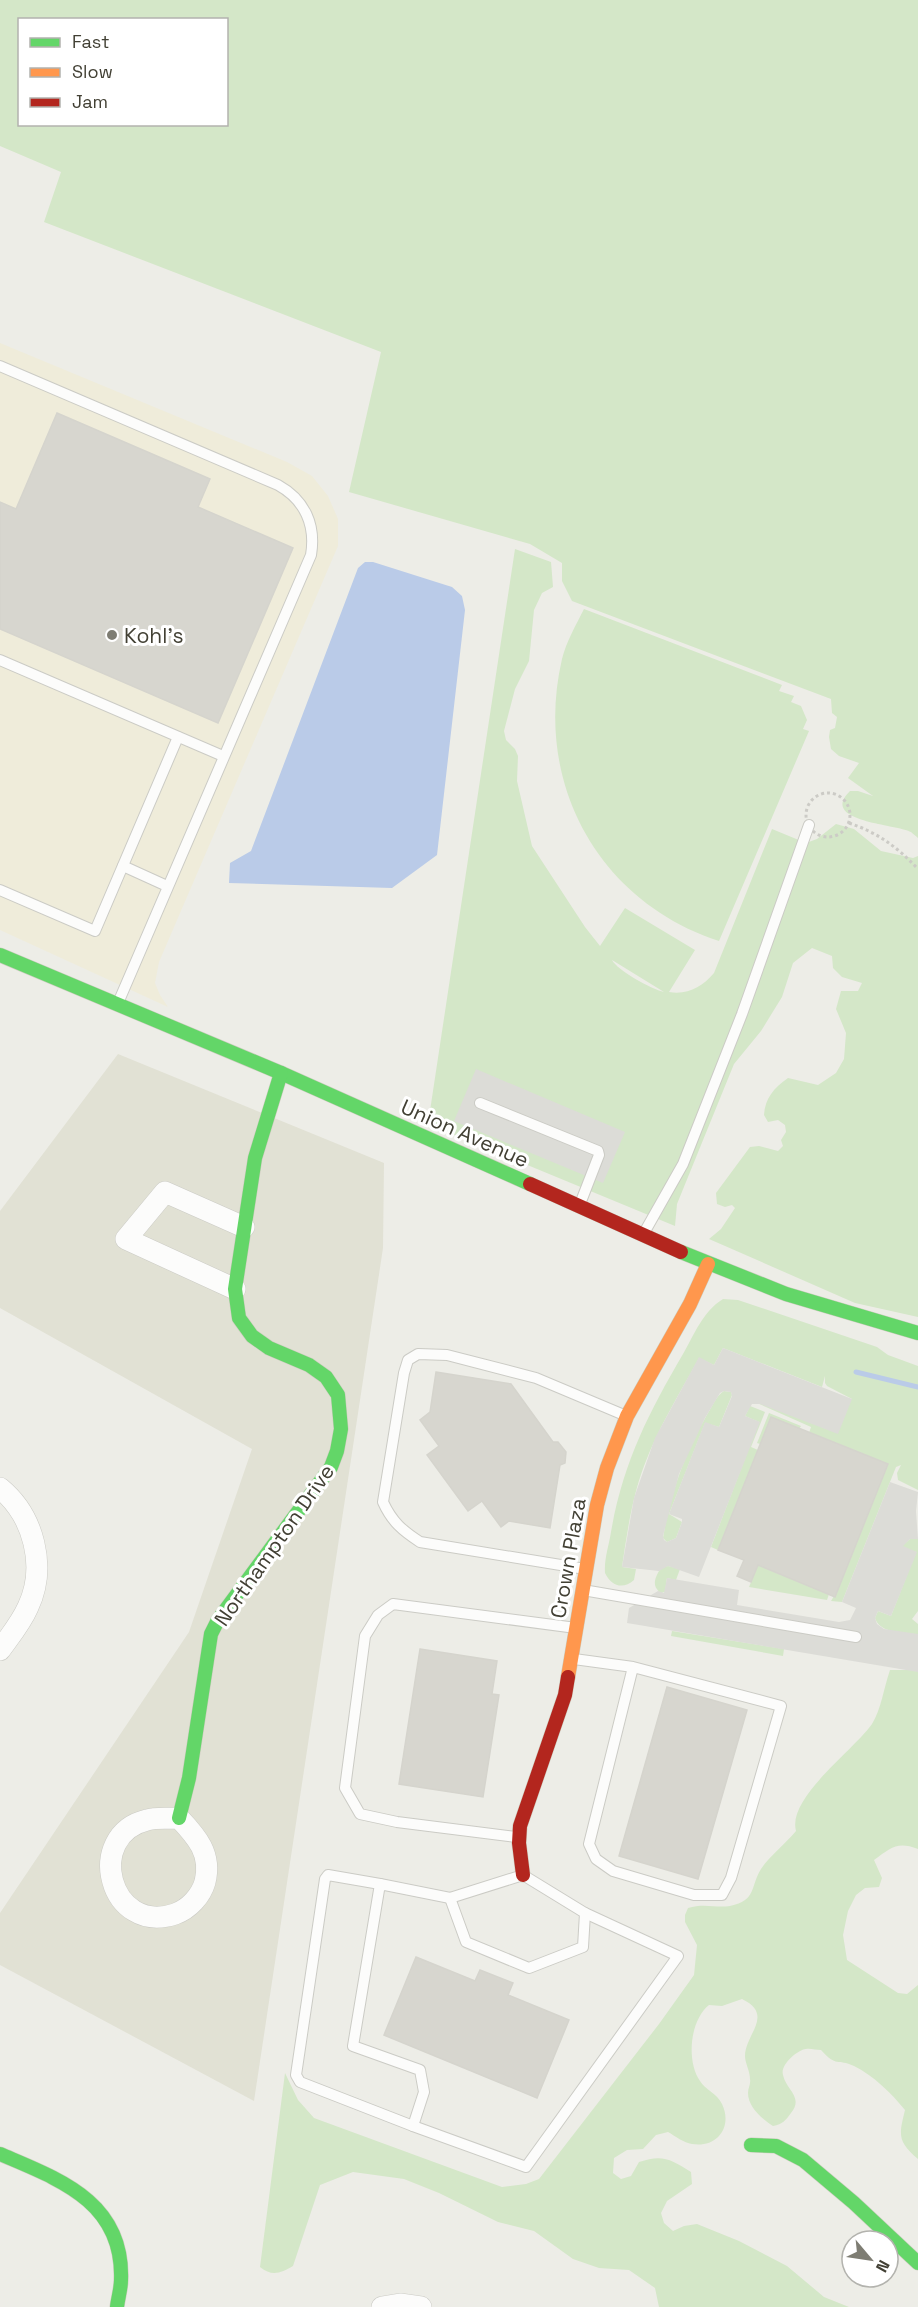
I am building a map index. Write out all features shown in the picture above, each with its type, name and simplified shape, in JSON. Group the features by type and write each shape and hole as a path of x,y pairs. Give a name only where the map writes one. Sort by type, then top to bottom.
{"street":[{"name":"Union Avenue","path":"0,955 116,1006 281,1073 708,1264 786,1294 918,1333"},
{"name":"Northampton Drive","path":"179,1818 189,1778 212,1634 218,1620 332,1467 340,1434 342,1405 337,1390 329,1378 316,1368 261,1345 249,1335 240,1322 235,1307 255,1158 281,1073"},
{"path":"236,1289 126,1239 165,1192 244,1227"},
{"name":"Crown Plaza","path":"523,1875 519,1838 526,1805 565,1695 597,1506 607,1468 627,1416 690,1304 708,1264"},
{"path":"0,1488 22,1513 31,1531 37,1564 34,1590 29,1606 20,1623 0,1650"},
{"path":"179,1818 200,1841 206,1856 207,1872 203,1888 194,1902 181,1912 165,1917 143,1915 121,1900 116,1892 110,1876 110,1860 115,1844 125,1832 147,1820 179,1818"},
{"path":"751,2145 776,2146 803,2160 854,2203 918,2263"},
{"path":"0,2154 65,2182 89,2200 105,2220 119,2257 121,2279 117,2307"},
{"path":"382,2307 400,2304 421,2307"}],"lane":[{"path":"0,366 278,485 295,497 307,513 313,532 311,555 116,1006"},
{"path":"0,660 223,756"},
{"path":"0,890 95,931 178,737"},
{"path":"643,1236 683,1164 742,1014 809,825"},
{"path":"123,866 167,886"},
{"path":"480,1103 598,1151 599,1155 579,1208"},
{"path":"586,1569 420,1542 400,1529 390,1518 383,1502 404,1373 408,1360 418,1354 447,1355 536,1378 627,1416"},
{"path":"583,1590 856,1637"},
{"path":"519,1838 397,1822 360,1814 345,1788 365,1636 378,1615 393,1604 576,1628"},
{"path":"571,1659 633,1667 782,1706 731,1878 722,1895 694,1895 613,1871 596,1859 589,1844 633,1667"},
{"path":"328,1875 450,1898 523,1875 585,1913 678,1956 526,2167 300,2082 296,2075 325,1879 328,1875"},
{"path":"380,1884 353,2046 420,2070 424,2092 412,2126"},
{"path":"450,1898 466,1942 529,1968 583,1947 585,1913"}],"path":[{"path":"820,795 841,797 846,802 850,815 849,823 840,834 826,837 813,831 809,825 807,811 810,804 820,795"},
{"path":"849,823 874,832 895,846 918,869"}],"shaded area":[{"path":"0,343 287,462 312,476 328,496 338,519 338,546 159,962 155,983 168,1007 0,930"},
{"path":"118,1054 384,1163 383,1248 254,2101 0,1965 0,1913 189,1632 252,1449 0,1308 0,1211"},
{"path":"476,1069 625,1132 603,1183 454,1121"},
{"path":"723,1348 852,1399 838,1434 760,1404 752,1404 745,1416 760,1422 699,1577 668,1566 659,1571 622,1567 634,1498 655,1438 699,1357 714,1365","holes":["731,1392 732,1396 719,1427 705,1422 669,1514 682,1519 682,1522 676,1538 667,1542 663,1536 679,1474 705,1418 720,1393"]},
{"path":"890,1482 918,1492 916,1511 918,1539 910,1539 903,1546 917,1552 891,1616 878,1611 875,1618 877,1624 884,1629 918,1634 918,1672 627,1623 629,1608 658,1591 664,1593 667,1578 739,1590 737,1605 839,1622 850,1620 856,1608 842,1602"}],"green space":[{"path":"0,0 918,0 918,838 903,829 863,820 844,809 843,801 850,791 873,796 848,778 859,763 839,756 831,749 830,730 835,728 837,717 832,713 831,699 572,601 562,581 562,563 530,544 349,492 381,352 44,222 61,172 0,146"},
{"path":"515,549 551,562 553,587 542,593 534,610 529,661 515,689 504,731 506,740 518,756 517,781 532,846 600,946 625,908 695,950 669,992 688,991 705,982 714,973 772,829 806,843 817,839 836,824 854,829 881,851 913,858 918,856 918,1317 855,1303 709,1239 721,1229 735,1208 732,1205 725,1207 717,1204 716,1193 750,1147 759,1146 778,1151 783,1146 781,1140 786,1132 785,1125 778,1120 768,1122 764,1115 766,1103 771,1094 788,1078 818,1085 836,1073 844,1059 846,1033 836,1009 841,991 858,991 862,983 842,977 833,968 832,956 812,948 793,963 782,997 761,1031 734,1064 677,1204 675,1226 428,1124","holes":["612,960 664,992 635,979 620,969"]},
{"path":"584,609 782,685 779,691 794,696 791,702 801,706 807,720 803,729 809,731 719,941 677,923 640,898 609,867 585,832 567,792 557,750 555,705 562,659"},
{"path":"723,1299 738,1300 877,1347 888,1355 918,1366 918,1490 898,1480 897,1473 901,1465 896,1467 842,1602 831,1601 834,1596 809,1433 811,1427 757,1403 852,1399 827,1386 825,1376 822,1387 723,1348 714,1365 699,1358 663,1424 644,1466 633,1503 622,1567 636,1569 634,1580 622,1586 614,1584 605,1573 616,1507 638,1440 700,1324 710,1310"},
{"path":"724,1391 731,1392 732,1395 719,1427 705,1423 669,1514 682,1522 676,1538 667,1542 663,1538 670,1505 680,1474 692,1443 715,1400"},
{"path":"750,1406 765,1412 751,1447 758,1450 718,1550 711,1547 759,1422 745,1416"},
{"path":"769,1413 801,1426 799,1429 771,1418 760,1444 757,1443"},
{"path":"910,1539 918,1539 918,1611 912,1619 918,1624 918,1634 886,1629 881,1627 875,1618 878,1611 891,1616 916,1552 903,1548 903,1545"},
{"path":"758,1565 829,1594 827,1600 749,1587"},
{"path":"668,1566 680,1569 676,1580 667,1578 665,1592 661,1593 655,1584 656,1578 661,1568"},
{"path":"672,1631 784,1649 783,1656 671,1636"},
{"path":"890,1670 918,1670 918,1849 905,1846 894,1847 874,1860 882,1878 879,1887 865,1888 856,1895 848,1911 843,1935 847,1960 898,1993 907,1994 918,1985 918,2159 906,2147 901,2137 905,2110 900,2104 882,2085 868,2075 854,2066 834,2061 821,2050 802,2050 794,2055 784,2067 783,2075 796,2102 785,2120 773,2126 760,2116 750,2103 748,2091 750,2081 745,2056 757,2018 752,2005 742,1999 722,2006 709,2005 698,2020 692,2041 696,2073 702,2084 720,2100 725,2112 724,2128 720,2134 709,2143 701,2144 686,2142 668,2132 656,2135 643,2149 627,2150 614,2158 613,2173 621,2179 631,2176 639,2162 654,2158 666,2159 678,2164 691,2172 692,2184 667,2201 661,2213 664,2223 673,2231 697,2224 739,2241 787,2266 824,2297 849,2307 659,2307 655,2288 629,2270 599,2268 573,2259 534,2231 498,2222 439,2193 404,2179 353,2172 320,2185 293,2266 276,2273 260,2267 285,2073 298,2100 314,2118 502,2187 526,2184 539,2179 694,1975 697,1945 685,1922 688,1908 730,1906 749,1896 764,1865 796,1831 796,1818 801,1804 811,1790 872,1724"}],"water":[{"path":"365,562 373,562 452,587 462,596 465,610 437,855 392,888 229,883 230,863 251,851 358,568"}],"building":[{"path":"57,413 210,479 198,507 293,548 218,723 0,629 0,502 16,509"},
{"path":"436,1372 511,1384 553,1442 558,1442 566,1452 565,1463 560,1465 550,1528 509,1521 501,1527 482,1501 468,1511 427,1455 439,1446 420,1420 430,1412"},
{"path":"771,1417 888,1464 835,1597 758,1565 751,1582 737,1576 744,1560 718,1550"},
{"path":"420,1649 497,1661 492,1694 499,1695 483,1797 399,1784"},
{"path":"667,1687 747,1710 698,1879 619,1856"},
{"path":"416,1957 475,1981 480,1970 513,1983 508,1995 569,2020 537,2098 384,2035"}],"waterway":[{"path":"856,1372 918,1387"}],"traffic: fast":[{"path":"0,955 281,1073 530,1184"},
{"path":"179,1818 189,1778 211,1634 218,1620 331,1467 341,1429 338,1395 326,1377 309,1365 269,1348 252,1336 239,1318 235,1289 255,1158 281,1073"},
{"path":"681,1252 786,1294 918,1333"},
{"path":"751,2145 776,2146 803,2160 854,2203 918,2263"},
{"path":"0,2154 65,2184 99,2212 112,2230 119,2253 121,2287 117,2307"}],"traffic: slow":[{"path":"568,1677 597,1505 607,1468 627,1416 690,1304 708,1264"}],"traffic: jam":[{"path":"530,1184 681,1252"},
{"path":"523,1875 519,1843 520,1826 565,1695 568,1677"}],"place":[{"name":"Kohl's","path":"112,635"}]}
